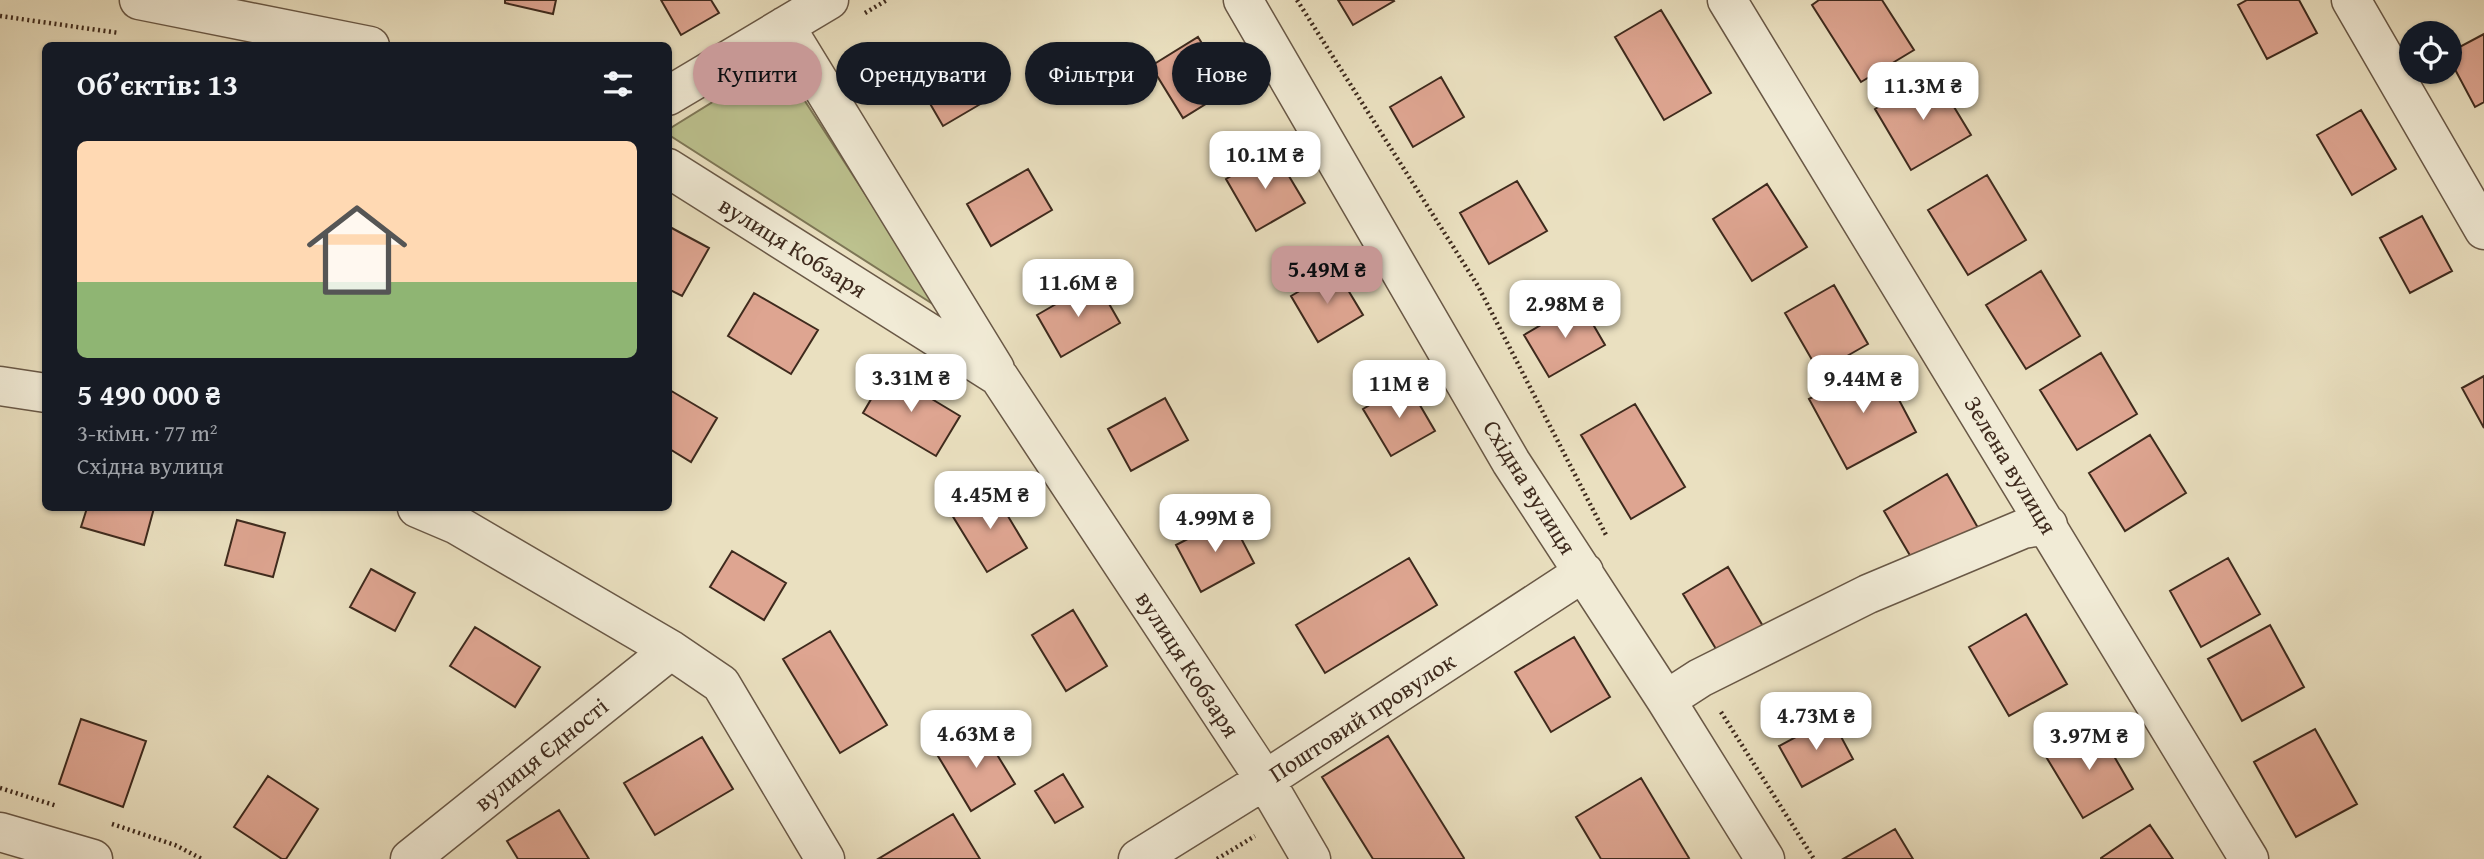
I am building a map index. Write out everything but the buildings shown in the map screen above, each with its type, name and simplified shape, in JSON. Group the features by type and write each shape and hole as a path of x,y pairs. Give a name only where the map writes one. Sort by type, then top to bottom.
{"street":[{"path":"672,94 830,0"},
{"name":"Східна вулиця","path":"1243,0 1511,462 1666,700 1765,859"},
{"name":"Зелена вулиця","path":"1727,0 2249,859"},
{"path":"2351,0 2484,230"},
{"path":"132,17 337,42"},
{"path":"785,26 999,377"},
{"name":"вулиця Кобзаря","path":"672,171 999,377 1265,780 1311,859"},
{"path":"0,386 42,392"},
{"path":"424,511 457,526 671,650 721,684 825,859"},
{"path":"1666,700 1700,678 1868,594 2024,529 2048,526"},
{"name":"Поштовий провулок","path":"1138,859 1265,780 1584,572"},
{"name":"вулиця Єдності","path":"410,859 671,650"},
{"path":"0,832 93,859"}],"path":[{"path":"1297,0 1478,286 1612,546"},
{"path":"0,16 132,17"},
{"path":"1700,678 1814,859"}],"green space":[{"path":"708,105 808,105 939,308 672,137 672,127"}]}
